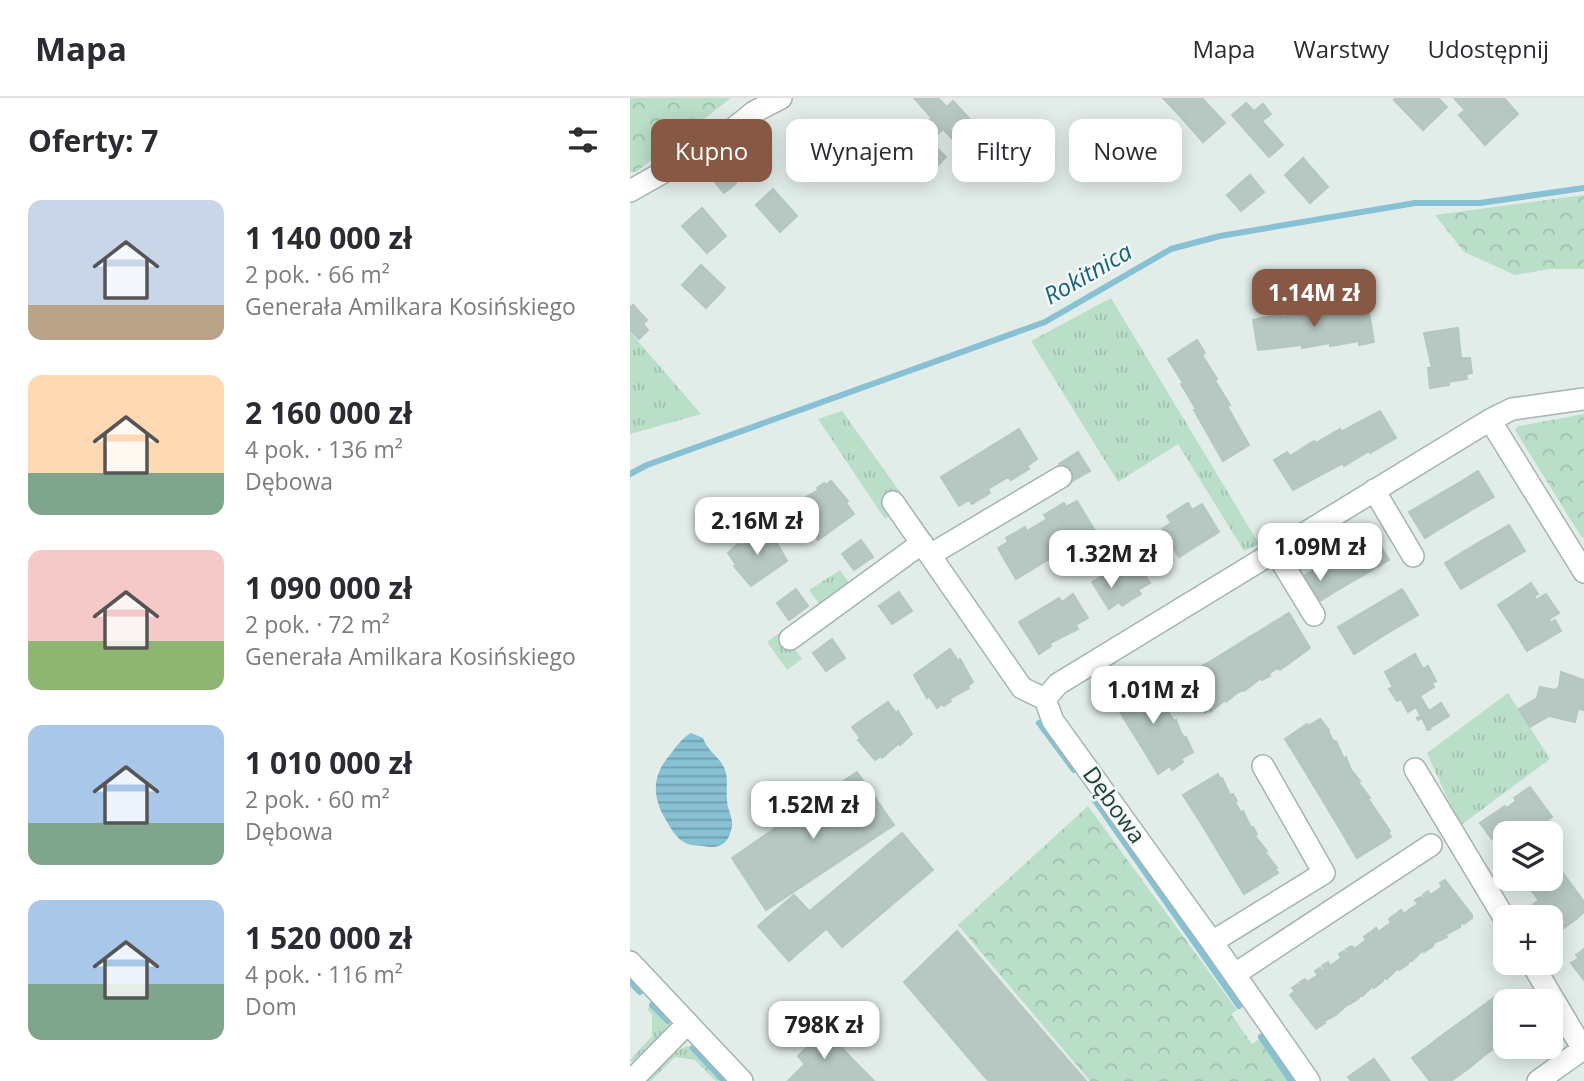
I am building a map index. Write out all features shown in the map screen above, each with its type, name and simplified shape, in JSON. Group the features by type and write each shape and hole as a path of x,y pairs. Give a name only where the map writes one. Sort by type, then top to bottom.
{"street":[{"path":"630,191 718,141 754,112 781,98"},
{"path":"893,502 1022,688 1045,699 1058,684 1490,419 1512,410 1584,399"},
{"path":"1490,419 1584,572"},
{"path":"790,639 926,549 1061,477"},
{"path":"1374,490 1413,556"},
{"path":"1275,551 1314,615"},
{"name":"Dębowa","path":"1045,699 1053,721 1309,1081"},
{"path":"1212,942 1324,873 1263,765"},
{"path":"1415,769 1497,905"},
{"path":"1235,974 1431,845"},
{"path":"630,962 742,1081"},
{"path":"1538,1081 1584,1049 1539,975"},
{"path":"631,1081 687,1024"}],"green space":[{"path":"630,98 731,98 704,119 651,119 651,160 636,172 630,172"},
{"path":"1584,195 1584,269 1550,269 1515,275 1464,252 1435,215"},
{"path":"1111,298 1259,544 1244,551 1178,444 1118,482 1031,341"},
{"path":"630,332 701,414 630,434"},
{"path":"842,411 936,542 929,542 891,515 885,519 818,419"},
{"path":"1584,414 1582,538 1515,430 1518,426"},
{"path":"840,570 850,584 820,605 809,590"},
{"path":"782,631 802,659 787,670 767,642"},
{"path":"1508,693 1550,759 1460,826 1427,753"},
{"path":"1088,806 1237,1010 1231,1014 1252,1044 1259,1039 1288,1081 1090,1081 958,925"},
{"path":"654,1003 673,1024 633,1063 630,1060 652,1036 652,1014 647,1009"},
{"path":"687,1046 697,1048 727,1080 716,1081 695,1060 675,1057 651,1081 647,1081 675,1052"}],"water":[{"path":"691,733 703,738 726,773 727,803 732,826 726,841 718,846 687,844 677,837 661,811 656,795 659,771 676,746"}],"building":[{"path":"914,98 938,98 947,107 953,101 970,119 952,119 952,138 943,129 938,134 938,119 932,118"},
{"path":"1163,98 1202,98 1181,117"},
{"path":"1202,98 1225,123 1203,142 1181,117"},
{"path":"1438,98 1447,107 1423,130 1394,100"},
{"path":"1454,98 1479,98 1504,127 1485,145 1459,115 1465,110"},
{"path":"1479,98 1504,98 1518,114 1504,127"},
{"path":"1246,103 1254,111 1263,104 1271,114 1262,121 1283,145 1269,157 1232,115"},
{"path":"938,149 946,157 938,165"},
{"path":"1303,158 1328,187 1310,203 1285,175"},
{"path":"1250,175 1264,192 1241,211 1227,195"},
{"path":"715,182 735,182 736,183 724,193"},
{"path":"773,189 797,216 780,232 756,205"},
{"path":"702,208 726,236 707,253 682,226"},
{"path":"701,265 725,288 706,308 682,285"},
{"path":"633,305 647,320 643,324 648,330 639,339 630,330 630,308"},
{"path":"1368,307 1374,342 1258,350 1253,320 1282,314 1282,317 1340,310 1340,313"},
{"path":"1458,328 1461,358 1470,358 1472,373 1466,374 1467,379 1430,388 1428,368 1432,368 1424,333"},
{"path":"1197,340 1205,353 1202,355 1217,379 1215,381 1230,405 1227,406 1249,445 1223,461 1168,359"},
{"path":"1380,411 1396,438 1293,490 1274,460 1287,452 1290,456 1314,441 1316,443 1340,429 1341,432"},
{"path":"1019,429 1037,459 1027,466 1029,469 988,489 990,493 972,504 969,500 959,506 941,477"},
{"path":"1078,452 1090,471 1071,482 1059,464"},
{"path":"1478,471 1494,497 1478,506 1462,481"},
{"path":"831,481 848,501 846,503 854,514 818,540 810,528 808,530 795,507 799,501 819,490 817,488"},
{"path":"1462,481 1478,506 1441,528 1426,502"},
{"path":"1077,501 1095,531 1016,579 998,548 1008,542 1006,538 1025,527 1027,531 1047,519 1044,515 1064,503 1066,507"},
{"path":"1426,502 1441,528 1425,538 1409,512"},
{"path":"1188,503 1192,510 1202,504 1219,532 1179,557 1162,529 1171,523 1167,516"},
{"path":"1509,525 1525,551 1493,570 1476,544"},
{"path":"764,528 772,539 774,538 787,561 751,586 734,566 736,565 728,553 739,543 741,545 752,537 750,535"},
{"path":"1373,534 1389,560 1372,570 1357,544"},
{"path":"861,540 873,557 854,570 842,554"},
{"path":"1357,544 1372,570 1336,591 1320,566"},
{"path":"1476,544 1493,570 1461,589 1445,563"},
{"path":"1133,557 1150,583 1138,590 1141,594 1131,600 1112,570"},
{"path":"1320,566 1336,591 1320,601 1304,576"},
{"path":"1112,570 1131,600 1122,606 1119,602 1109,609 1092,582"},
{"path":"1531,583 1538,594 1534,596 1536,600 1546,594 1552,603 1513,628 1498,605"},
{"path":"796,589 808,606 789,620 777,603"},
{"path":"1402,589 1418,615 1386,634 1370,608"},
{"path":"899,592 912,611 892,624 879,606"},
{"path":"1073,594 1088,618 1076,625 1078,629 1050,643 1051,646 1039,654 1019,622 1059,598 1062,602"},
{"path":"1552,603 1559,613 1549,619 1551,623 1555,620 1561,631 1527,651 1513,628"},
{"path":"1370,608 1386,634 1354,654 1338,627"},
{"path":"1289,613 1310,648 1280,670 1274,670 1253,635"},
{"path":"1253,635 1274,670 1270,676 1262,680 1261,678 1237,693 1216,658"},
{"path":"832,639 845,658 826,671 813,653"},
{"path":"950,649 958,661 960,659 973,682 969,688 949,699 951,701 937,708 929,696 927,698 914,675"},
{"path":"1415,654 1423,669 1428,666 1436,681 1432,683 1434,687 1420,696 1429,711 1441,703 1449,716 1428,730 1422,718 1418,720 1421,716 1416,707 1408,712 1401,699 1397,701 1389,689 1393,687 1385,672"},
{"path":"1216,658 1237,693 1205,713 1183,677"},
{"path":"1561,672 1584,680 1583,710 1578,709 1575,722 1549,716 1530,727 1519,709 1537,698 1540,687 1554,690 1559,687"},
{"path":"1148,679 1160,698 1125,720 1113,700 1125,693 1123,690 1134,683 1136,686"},
{"path":"1160,698 1174,721 1176,720 1181,733 1146,754 1125,720"},
{"path":"888,702 896,713 898,711 912,734 882,758 881,756 875,760 858,740 860,738 852,727"},
{"path":"1320,719 1331,737 1297,758 1285,739 1307,724 1308,726"},
{"path":"1181,733 1193,752 1181,759 1183,762 1172,770 1170,766 1158,774 1146,754"},
{"path":"1331,737 1336,741 1344,759 1346,757 1351,770 1317,791 1297,758"},
{"path":"1351,770 1371,803 1337,824 1317,791"},
{"path":"857,772 894,825 766,910 732,858"},
{"path":"1218,774 1230,795 1233,794 1238,807 1204,828 1183,795"},
{"path":"1530,787 1552,817 1546,821 1493,821 1492,839 1480,823 1505,806 1507,808 1516,801 1514,798"},
{"path":"1371,803 1390,831 1388,832 1391,837 1357,858 1337,824"},
{"path":"1238,807 1240,812 1243,811 1251,828 1253,827 1258,840 1224,861 1204,828"},
{"path":"902,833 933,870 842,947 811,910"},
{"path":"1258,840 1278,873 1244,894 1224,861"},
{"path":"1563,873 1574,888 1552,905 1533,905 1539,900 1532,891 1563,891"},
{"path":"1445,880 1472,915 1464,924 1438,890 1442,887 1440,883"},
{"path":"1574,888 1584,902 1584,912 1563,929 1563,905 1552,905"},
{"path":"1438,890 1461,923 1460,927 1445,935 1447,937 1434,943 1410,909 1418,904 1415,900 1421,897 1425,899 1423,895 1428,891 1430,895"},
{"path":"794,895 826,929 789,961 758,926"},
{"path":"1410,909 1434,943 1412,961 1409,961 1385,927 1391,923 1389,919 1394,915 1397,919 1399,918 1396,914 1401,910 1404,914"},
{"path":"1385,927 1409,961 1387,979 1383,978 1360,945 1369,933 1371,937 1371,932 1376,928 1379,932"},
{"path":"957,931 1040,1028 985,1077 904,982"},
{"path":"1360,945 1383,978 1383,981 1362,996 1336,962 1341,958 1339,954 1344,951 1349,953 1346,949 1352,946 1354,949"},
{"path":"1584,949 1584,980 1571,963 1579,958 1576,955"},
{"path":"1328,962 1330,966 1336,962 1359,995 1359,998 1338,1013 1312,979 1318,975 1315,971 1320,968 1323,971 1325,969 1322,966"},
{"path":"1305,979 1307,982 1312,979 1336,1012 1336,1015 1316,1029 1290,995 1295,991 1292,988 1298,984 1302,986 1300,982"},
{"path":"1491,1000 1493,1049 1486,1054 1462,1021"},
{"path":"1462,1021 1486,1054 1469,1068 1444,1034"},
{"path":"1040,1028 1086,1081 989,1081 985,1077"},
{"path":"825,1030 857,1064 839,1081 788,1081 805,1064 798,1056"},
{"path":"1444,1034 1469,1068 1451,1081 1427,1047"},
{"path":"1427,1047 1451,1081 1430,1081 1412,1058"},
{"path":"1374,1059 1390,1081 1351,1081 1348,1077"},
{"path":"857,1064 874,1081 839,1081"}],"waterway":[{"name":"Rokitnica","path":"630,474 647,465 1045,322 1171,249 1220,236 1415,203 1480,203 1584,188"},
{"path":"1039,723 1074,770"},
{"path":"1094,799 1239,1006"},
{"path":"630,982 640,992"},
{"path":"652,1005 668,1021"},
{"path":"1261,1037 1291,1081"},
{"path":"693,1048 724,1081"}]}
